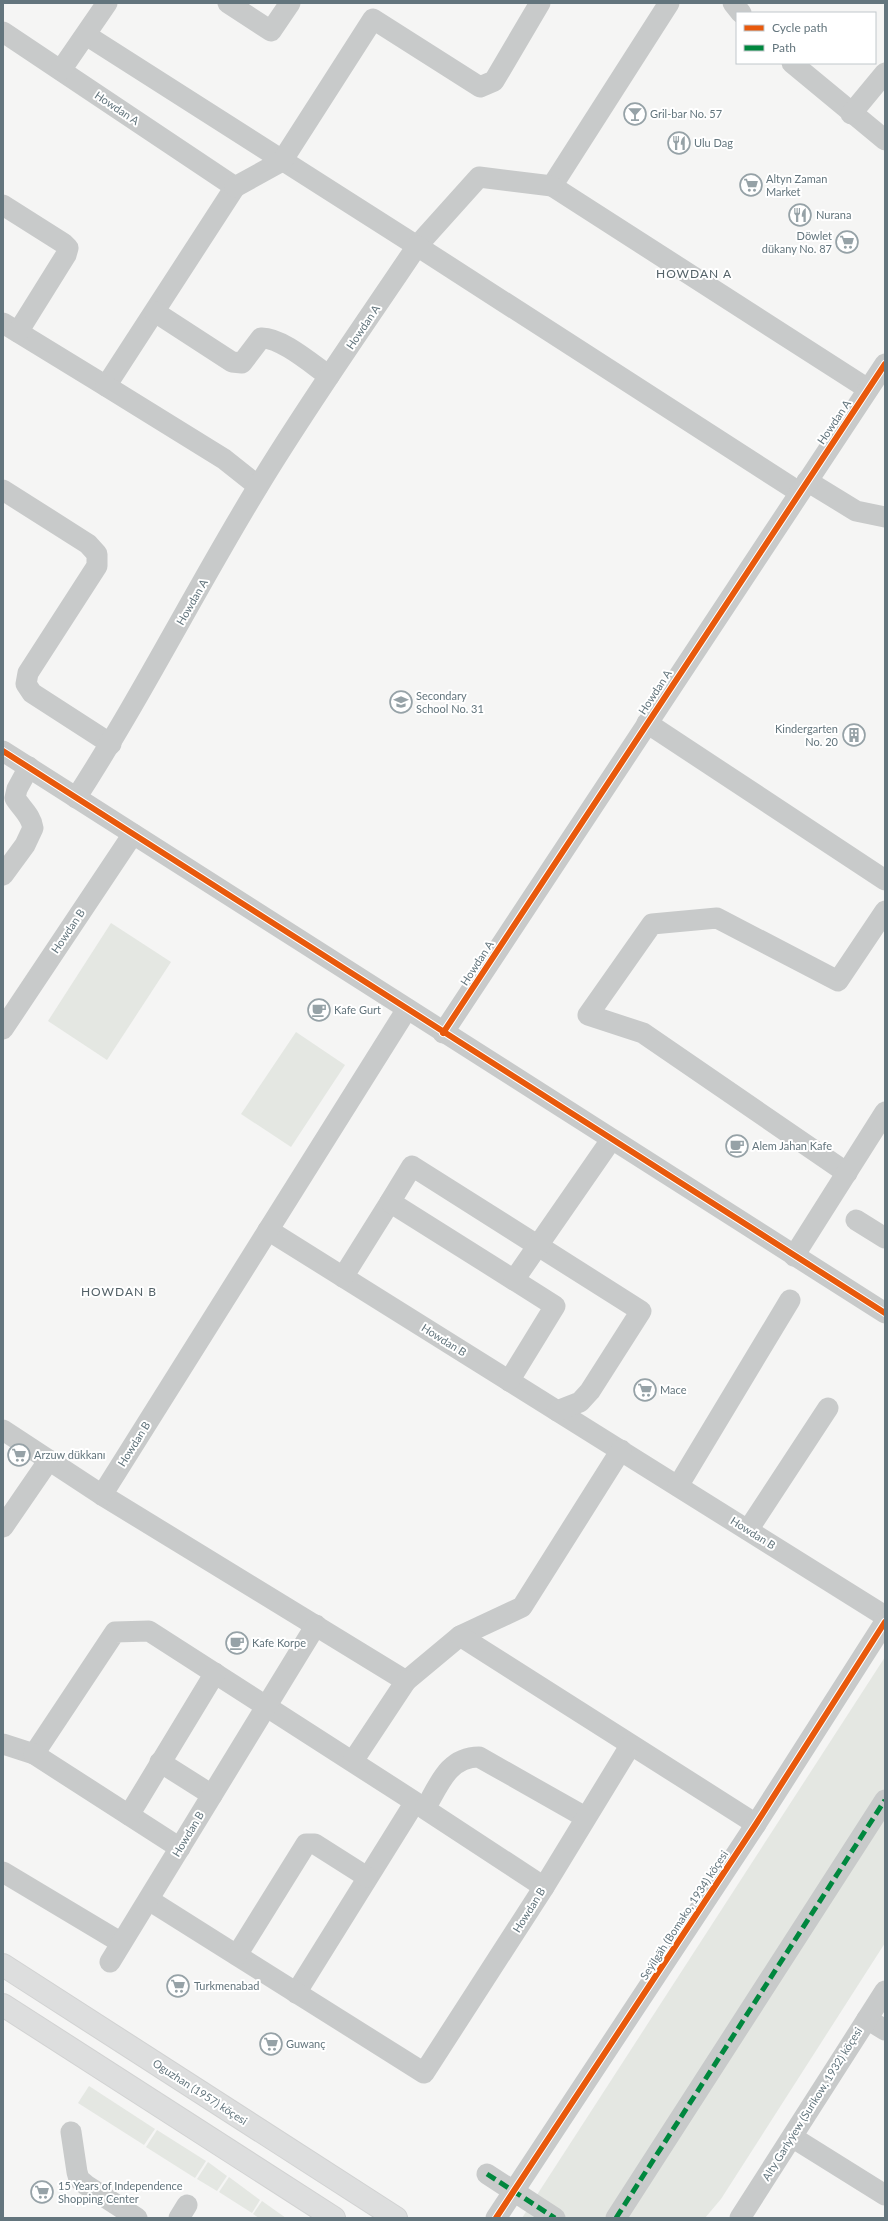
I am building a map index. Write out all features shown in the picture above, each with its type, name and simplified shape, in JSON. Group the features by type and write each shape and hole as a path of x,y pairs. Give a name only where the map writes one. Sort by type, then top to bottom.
{"main road":[{"name":"Oguzhan (1957) köçesi","path":"3,1965 396,2218"},
{"path":"3,2005 334,2218"}],"street":[{"path":"61,70 107,3"},
{"path":"228,3 271,31 290,3"},
{"path":"106,386 235,187 282,161 373,18 480,87 494,81 540,3"},
{"path":"669,3 552,186 868,389"},
{"path":"733,3 740,12"},
{"name":"Howdan A","path":"3,32 235,187"},
{"path":"86,35 282,161 803,487 856,511 885,517"},
{"path":"793,64 851,114 885,140"},
{"path":"851,114 885,73"},
{"name":"Howdan A","path":"76,798 111,744 258,486 329,376 417,246 479,177 552,186"},
{"path":"3,205 63,243 68,248 66,255 10,327 224,459 258,486"},
{"path":"155,312 232,362 242,363 261,338 269,338 280,343 329,376"},
{"name":"Howdan A","path":"443,1033 885,364"},
{"path":"3,490 88,544 97,554 97,566 28,673 26,684 32,693 111,744"},
{"name":"Howdan A","path":"647,723 885,880"},
{"path":"3,751 443,1033 885,1313"},
{"path":"3,875 25,845 33,828 28,814 15,798 17,789 29,768"},
{"name":"Howdan B","path":"3,1029 133,834"},
{"path":"847,1173 643,1033 588,1015 652,924 717,918 838,981 885,911"},
{"name":"Howdan B","path":"102,1495 407,1009"},
{"path":"794,1256 885,1112"},
{"path":"514,1280 611,1140"},
{"path":"343,1277 412,1166 641,1311 590,1391 580,1402 557,1411"},
{"path":"390,1202 555,1306 509,1381"},
{"path":"856,1220 885,1238"},
{"name":"Howdan B","path":"268,1230 885,1616"},
{"path":"678,1486 790,1300"},
{"path":"748,1530 828,1408"},
{"path":"3,1430 102,1495 406,1681"},
{"path":"353,1762 406,1681 460,1636 522,1606 620,1450"},
{"path":"3,1527 49,1460"},
{"name":"Seýilgäh (Bomako, 1934) köçesi","path":"496,2218 756,1824 885,1622"},
{"name":"Howdan B","path":"110,1962 120,1942 149,1900 316,1625"},
{"path":"34,1754 115,1632 149,1631 544,1886"},
{"path":"460,1636 630,1746 756,1824"},
{"path":"129,1815 215,1673"},
{"path":"3,1744 34,1754 180,1848"},
{"name":"Howdan B","path":"296,1993 419,2072 426,2072 544,1886 630,1746"},
{"path":"149,1900 296,1993 367,1877 420,1805 454,1764 468,1757 480,1758 585,1817"},
{"path":"160,1762 212,1795"},
{"path":"616,2218 885,1800"},
{"path":"237,1955 306,1844 315,1844 367,1877"},
{"path":"3,1872 120,1942"},
{"name":"Alty Garlyýew (Surikow, 1932) köçesi","path":"740,2218 885,1991"},
{"path":"867,2019 885,2030"},
{"path":"71,2132 80,2179 86,2185 137,2218"},
{"path":"792,2137 885,2195"},
{"path":"487,2174 514,2190 555,2218"}],"shaded area":[{"path":"111,923 171,962 107,1060 48,1021"},
{"path":"296,1032 345,1065 291,1147 241,1114"},
{"path":"885,1657 885,1943 721,2199 705,2218 522,2218"},
{"path":"89,2086 155,2129 144,2145 78,2103"},
{"path":"157,2130 206,2161 195,2178 146,2147"},
{"path":"208,2162 227,2176 217,2191 197,2179"},
{"path":"229,2177 260,2200 252,2213 219,2192"},
{"path":"262,2201 286,2218 259,2218 253,2214"}],"marked path":[{"path":"616,2218 885,1800"},
{"path":"487,2174 555,2218"}],"cycle path":[{"path":"443,1033 885,364"},
{"path":"3,751 885,1313"},
{"path":"496,2218 756,1824 885,1622"}],"place":[{"name":"Gril-bar No. 57","path":"635,114"},
{"name":"Ulu Dag","path":"679,143"},
{"name":"Altyn Zaman Market","path":"751,185"},
{"name":"Nurana","path":"800,215"},
{"name":"Döwlet dükany No. 87","path":"847,242"},
{"name":"Secondary School No. 31","path":"401,702"},
{"name":"Kindergarten No. 20","path":"854,735"},
{"name":"Kafe Gurt","path":"319,1010"},
{"name":"Alem Jahan Kafe","path":"737,1146"},
{"name":"Mace","path":"645,1390"},
{"name":"Arzuw dükkanı","path":"19,1455"},
{"name":"Kafe Korpe","path":"237,1643"},
{"name":"Turkmenabad","path":"178,1986"},
{"name":"Guwanç","path":"271,2044"},
{"name":"15 Years of Independence Shopping Center","path":"42,2192"}],"district":[{"name":"HOWDAN A","path":"694,274"},
{"name":"HOWDAN B","path":"119,1292"}]}
